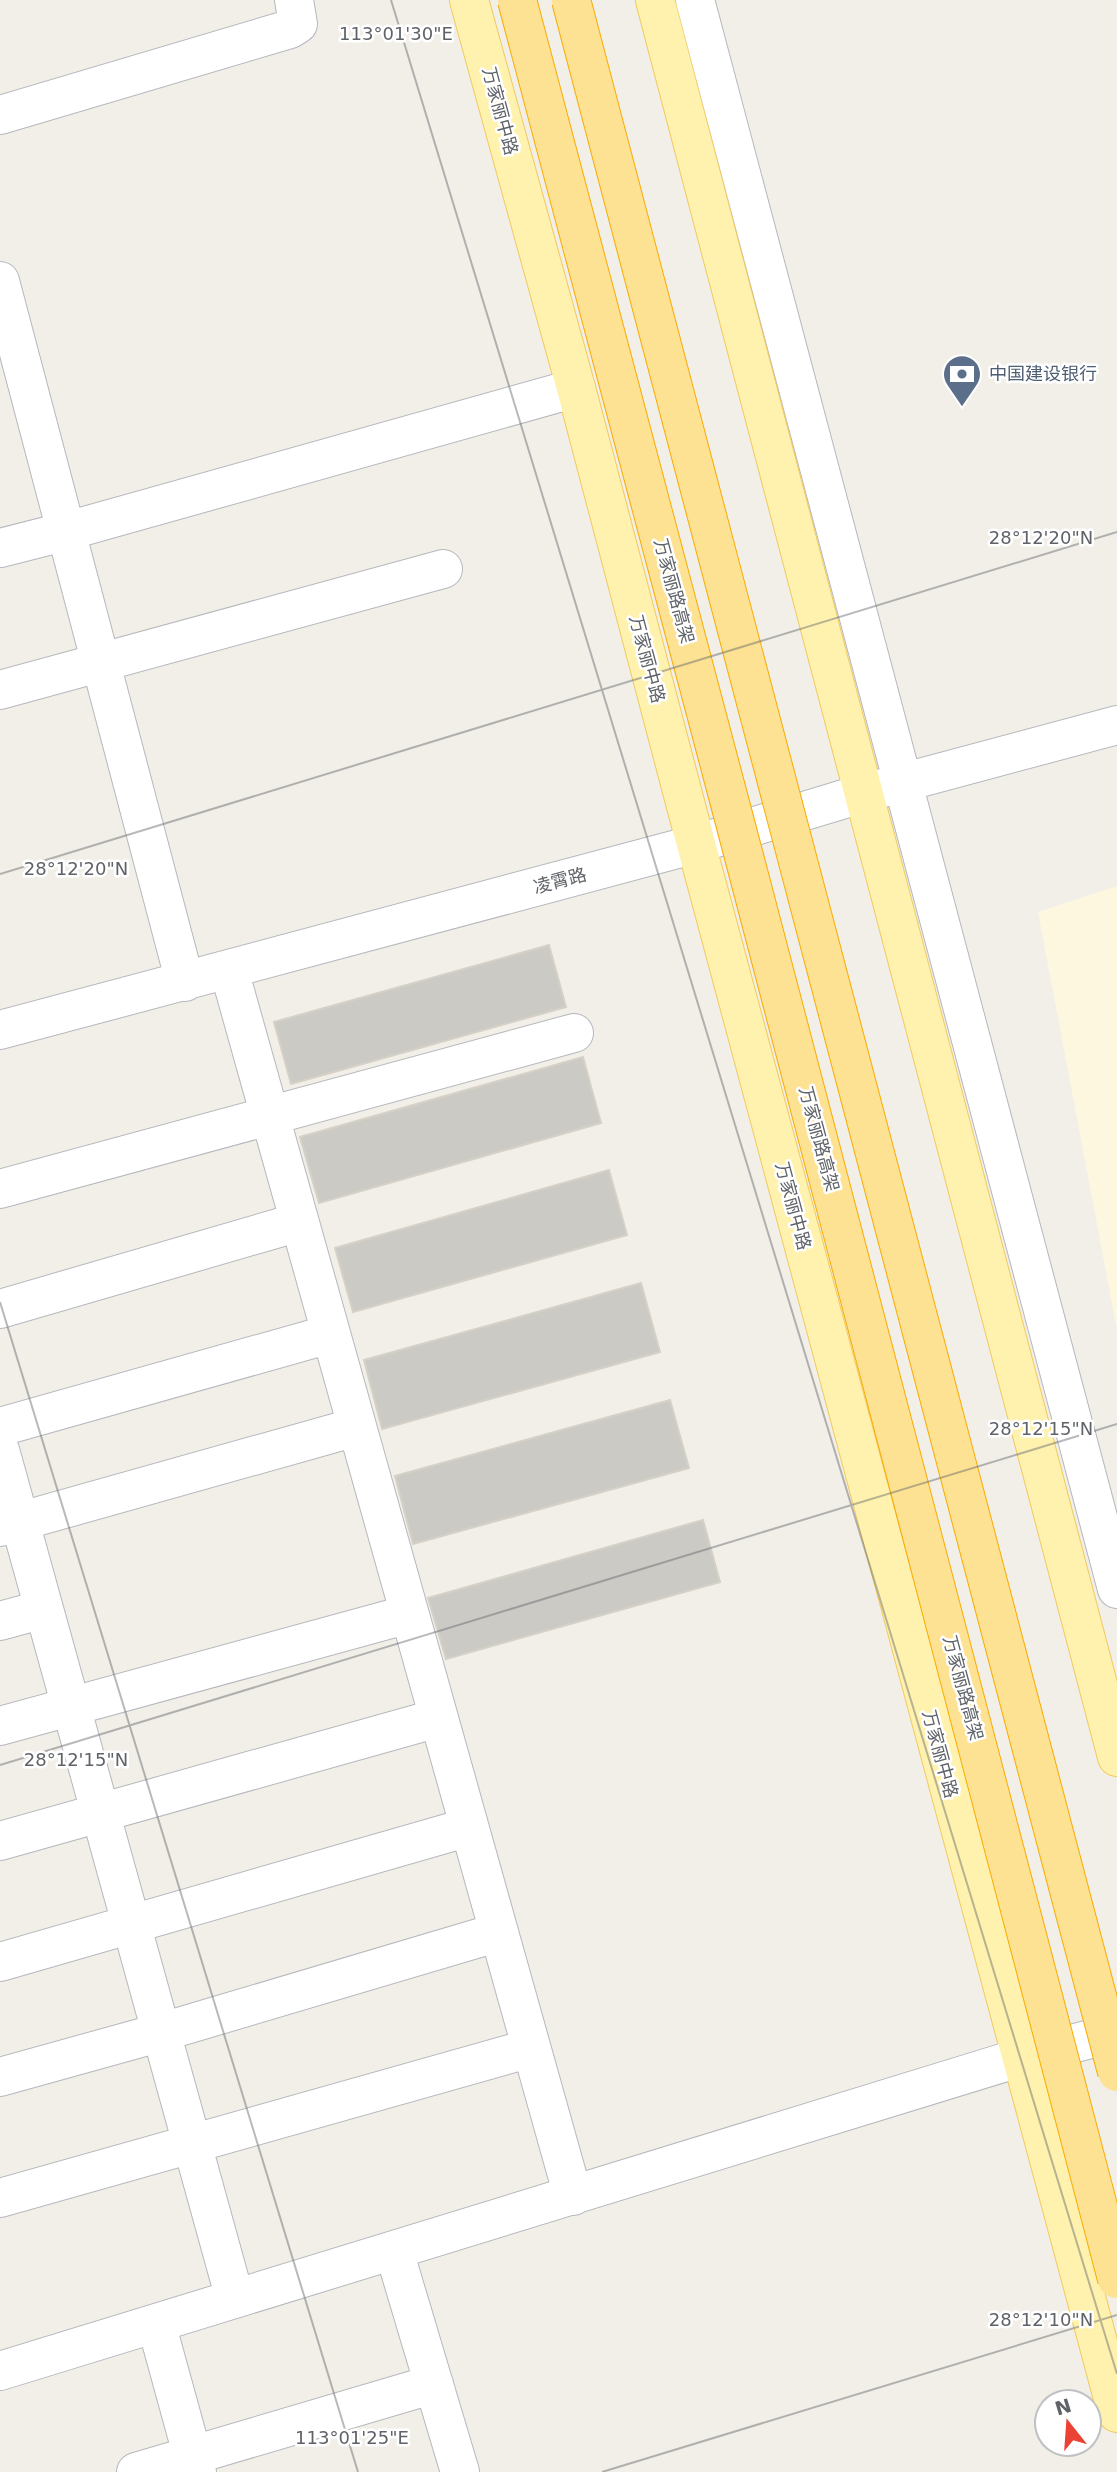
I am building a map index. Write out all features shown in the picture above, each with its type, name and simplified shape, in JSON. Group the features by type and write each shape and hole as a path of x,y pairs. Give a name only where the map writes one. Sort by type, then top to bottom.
{"highway":[{"name":"万家丽路高架","path":"517,0 1117,2279"},
{"path":"571,0 1117,2072"}],"main road":[{"name":"万家丽中路","path":"469,0 576,388 1117,2413"},
{"path":"655,0 1117,1757"}],"street":[{"path":"0,115 290,29 298,23 294,0"},
{"path":"695,0 1117,1589"},
{"path":"0,281 185,982"},
{"path":"0,548 576,388"},
{"path":"0,690 443,569"},
{"name":"凌霄路","path":"0,1030 696,844 864,793 1117,725"},
{"path":"229,970 573,2196"},
{"path":"0,1189 573,1033"},
{"path":"0,1309 299,1222"},
{"path":"0,1427 330,1334"},
{"path":"10,1524 356,1427"},
{"path":"0,1450 10,1524 44,1609 235,2299"},
{"path":"0,1621 44,1609"},
{"path":"0,1726 409,1614"},
{"path":"0,1841 438,1718"},
{"path":"0,1962 469,1827"},
{"path":"0,2077 499,1932"},
{"path":"0,2371 1022,2057 1117,2032"},
{"path":"0,2198 531,2048"},
{"path":"394,2250 460,2472"},
{"path":"156,2323 195,2464"},
{"path":"136,2472 195,2464 434,2384"}],"shaded area":[{"path":"1117,886 1117,1330 1038,912"}],"building":[{"path":"549,945 566,1007 291,1084 274,1022"},
{"path":"583,1057 601,1123 319,1203 300,1137"},
{"path":"609,1170 627,1235 353,1312 335,1248"},
{"path":"641,1283 660,1352 382,1429 364,1360"},
{"path":"670,1400 689,1468 413,1544 395,1476"},
{"path":"703,1520 720,1582 446,1659 428,1598"}],"place":[{"name":"中国建设银行","path":"962,408"}]}
